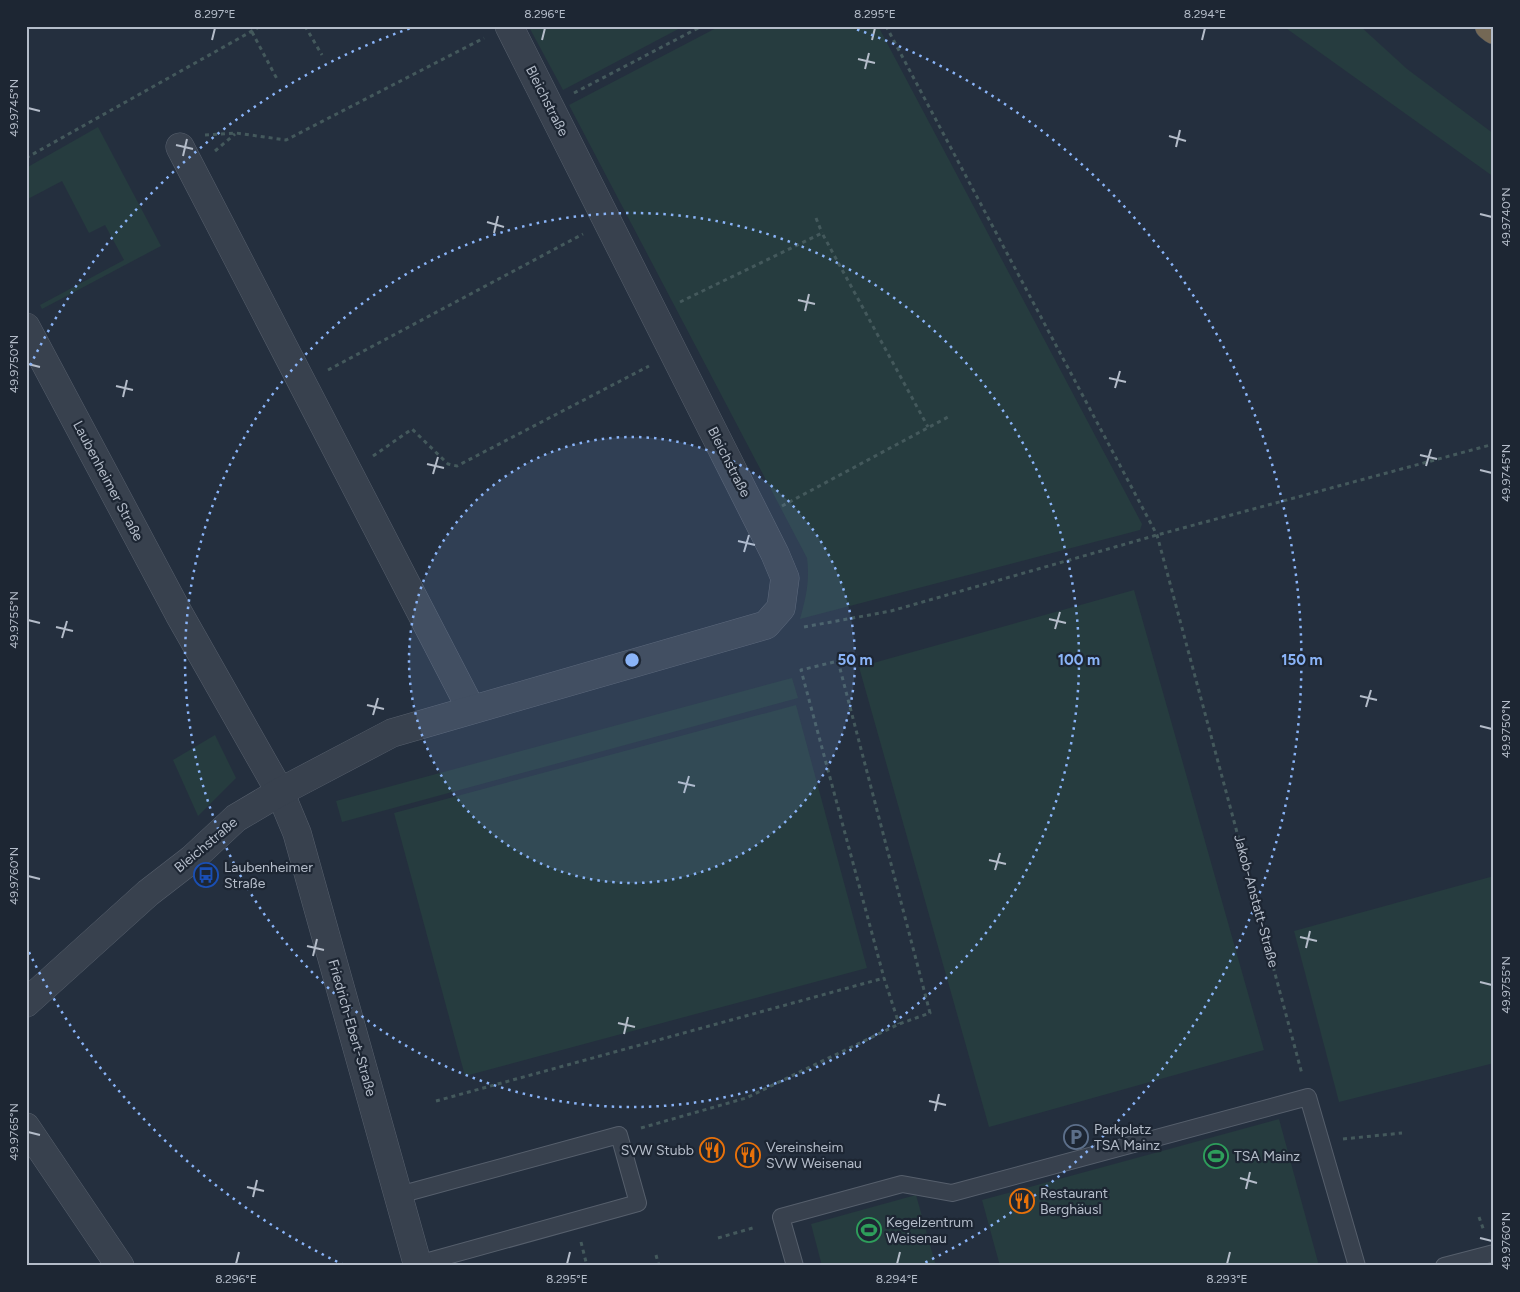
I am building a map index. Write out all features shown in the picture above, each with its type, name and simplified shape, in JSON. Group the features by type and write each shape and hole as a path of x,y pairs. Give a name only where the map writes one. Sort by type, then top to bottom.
{"highway":[{"path":"1489,26 1494,30"}],"street":[{"name":"Bleichstraße","path":"26,1003 148,893 192,859 236,818 280,792 392,733 766,625 781,608 785,578 758,519 549,106 499,31"},
{"path":"180,147 471,710"},
{"name":"Laubenheimer Straße","path":"26,327 33,354 280,792"},
{"name":"Friedrich-Ebert-Straße","path":"280,792 297,833 418,1265"},
{"path":"26,1127 120,1266"}],"lane":[{"path":"794,1266 781,1217 902,1184 952,1193 1308,1097 1357,1266"},
{"path":"399,1195 619,1135 638,1204 418,1265"},
{"path":"1444,1266 1494,1252"}],"path":[{"path":"26,158 261,26"},
{"path":"305,26 322,55"},
{"path":"549,106 702,26"},
{"name":"Jakob-Anstatt-Straße","path":"886,26 1158,535 1308,1097"},
{"path":"180,147 205,135 236,133 286,140 499,31"},
{"path":"252,32 277,79"},
{"path":"816,218 822,233 928,427"},
{"path":"302,384 607,221"},
{"path":"654,314 822,233"},
{"path":"348,474 412,429 448,464 457,466 674,354"},
{"path":"758,519 948,417"},
{"path":"800,627 809,627 891,611 1158,535 1494,444"},
{"path":"619,1135 746,1098 899,1024 930,1013 838,661 801,670 884,978 899,1024"},
{"path":"436,1101 884,978"},
{"path":"1321,1141 1402,1133"},
{"path":"718,1238 756,1227"},
{"path":"656,1255 659,1266"}],"green space":[{"path":"684,26 563,90 529,27"},
{"path":"720,26 878,26 1142,524 1140,530 800,619 807,589 807,558 569,105"},
{"path":"1283,26 1360,26 1407,69 1494,134 1494,177"},
{"path":"98,127 161,246 42,309 40,305 124,260 105,225 89,233 62,181 26,200 26,168"},
{"path":"1134,590 1264,1050 989,1127 859,667"},
{"path":"792,678 798,698 342,822 336,801"},
{"path":"796,705 867,968 465,1076 394,813"},
{"path":"215,735 236,778 198,816 173,760"},
{"path":"1494,876 1494,1063 1339,1102 1294,931"},
{"name":"TSA Mainz","path":"1279,1119 1319,1266 1000,1266 982,1200"},
{"name":"Kegelzentrum Weisenau","path":"916,1195 936,1266 822,1266 811,1224"}],"place":[{"name":"Laubenheimer Straße","path":"206,875"},
{"name":"Parkplatz TSA Mainz","path":"1076,1137"},
{"name":"SVW Stubb","path":"712,1150"},
{"name":"Vereinsheim SVW Weisenau","path":"748,1155"},
{"name":"TSA Mainz","path":"1216,1156"},
{"name":"Restaurant Berghäusl","path":"1022,1201"},
{"name":"Kegelzentrum Weisenau","path":"869,1230"}]}
